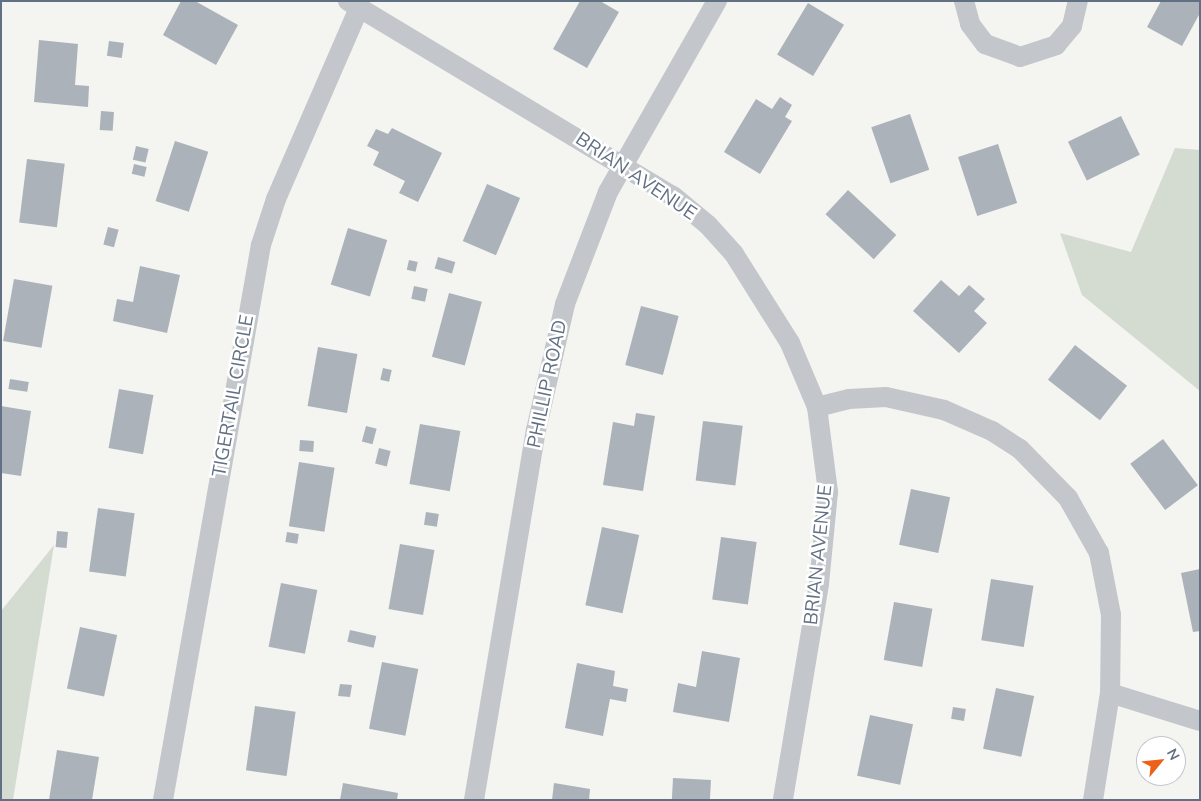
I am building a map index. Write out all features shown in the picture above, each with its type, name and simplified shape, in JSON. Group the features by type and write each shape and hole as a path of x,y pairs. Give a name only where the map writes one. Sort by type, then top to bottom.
{"street":[{"name":"PHILLIP ROAD","path":"474,800 553,344 579,261 624,163 717,1"},
{"path":"964,1 970,24 985,44 1020,57 1056,45 1072,26 1078,1"},
{"name":"BRIAN AVENUE","path":"354,5 624,163 680,202 734,254 790,343 818,407 828,492 825,531 783,800"},
{"name":"TIGERTAIL CIRCLE","path":"163,800 261,245 276,198 354,5"},
{"path":"818,407 849,399 886,397 916,402 992,431 1020,449 1068,498 1099,553 1111,615 1110,693 1093,800"},
{"path":"1110,693 1200,721"}],"shaded area":[{"path":"1175,148 1200,150 1200,391 1082,295 1060,233 1131,252"},
{"path":"54,545 13,800 1,800 1,611"}],"building":[{"path":"181,1 195,1 238,25 216,65 163,35"},
{"path":"580,1 600,1 619,12 587,68 553,49"},
{"path":"1161,1 1200,1 1200,13 1182,46 1147,27"},
{"path":"808,3 844,25 813,76 777,54"},
{"path":"39,40 78,44 75,85 89,86 88,107 34,102"},
{"path":"109,41 124,43 122,58 107,56"},
{"path":"780,97 792,105 785,117 792,121 760,174 724,152 756,99 772,109"},
{"path":"101,111 114,112 113,131 100,130"},
{"path":"910,114 929,170 890,183 871,127"},
{"path":"1121,116 1140,155 1087,181 1068,142"},
{"path":"392,128 442,153 418,202 399,193 405,181 373,165 379,152 367,146 376,129 388,134"},
{"path":"175,141 208,152 189,212 156,201"},
{"path":"998,144 1017,203 977,216 958,157"},
{"path":"136,146 149,149 146,163 133,160"},
{"path":"27,159 65,164 57,227 19,223"},
{"path":"134,164 147,167 144,177 132,174"},
{"path":"487,184 520,198 496,255 463,241"},
{"path":"848,190 896,235 874,259 825,214"},
{"path":"108,227 119,230 114,247 103,244"},
{"path":"348,228 387,240 370,296 331,284"},
{"path":"438,257 455,262 452,273 435,269"},
{"path":"409,260 418,262 416,272 407,270"},
{"path":"140,266 180,275 167,333 113,321 117,299 133,302"},
{"path":"14,279 52,286 41,348 3,341"},
{"path":"941,280 959,296 969,285 985,299 974,311 987,323 959,353 913,311"},
{"path":"414,286 428,289 425,302 411,299"},
{"path":"449,293 482,302 465,366 432,357"},
{"path":"641,306 679,316 663,375 625,365"},
{"path":"1075,345 1127,386 1100,420 1048,380"},
{"path":"318,347 357,354 347,413 308,406"},
{"path":"383,368 392,370 389,382 380,380"},
{"path":"10,379 29,382 27,392 8,389"},
{"path":"119,389 153,395 143,454 109,448"},
{"path":"1,406 31,411 21,476 1,473"},
{"path":"636,413 655,416 643,491 603,485 613,422 634,426"},
{"path":"703,421 743,426 735,485 696,481"},
{"path":"420,424 460,431 450,491 409,484"},
{"path":"366,426 377,429 372,444 362,441"},
{"path":"1163,439 1198,485 1165,510 1130,464"},
{"path":"300,440 314,441 313,452 299,451"},
{"path":"379,448 391,451 387,466 375,464"},
{"path":"299,462 335,468 324,532 289,526"},
{"path":"911,489 950,497 938,553 899,545"},
{"path":"98,508 135,513 126,577 89,571"},
{"path":"426,512 439,514 437,527 424,525"},
{"path":"602,527 639,535 623,613 585,605"},
{"path":"57,531 68,532 67,548 56,547"},
{"path":"287,532 299,534 297,544 285,542"},
{"path":"721,537 757,542 748,604 712,599"},
{"path":"400,544 434,550 423,615 389,609"},
{"path":"1200,569 1200,631 1193,632 1181,573"},
{"path":"991,579 1033,586 1024,647 981,640"},
{"path":"281,583 317,590 305,654 269,647"},
{"path":"894,602 932,609 922,667 884,660"},
{"path":"80,627 117,635 104,697 67,689"},
{"path":"350,630 376,636 374,648 347,642"},
{"path":"702,651 740,658 729,722 673,712 678,683 696,687"},
{"path":"382,662 418,669 405,736 369,729"},
{"path":"577,663 615,671 613,686 628,689 626,702 610,699 603,736 565,728"},
{"path":"340,684 352,685 350,697 338,696"},
{"path":"996,688 1034,696 1021,757 983,749"},
{"path":"255,706 296,712 287,776 246,770"},
{"path":"953,707 966,709 964,721 951,719"},
{"path":"870,715 913,724 900,785 857,776"},
{"path":"57,750 99,757 92,800 49,800"},
{"path":"673,778 711,780 710,800 672,800"},
{"path":"343,783 398,793 397,800 340,800"},
{"path":"554,783 590,789 589,800 552,800"}]}
